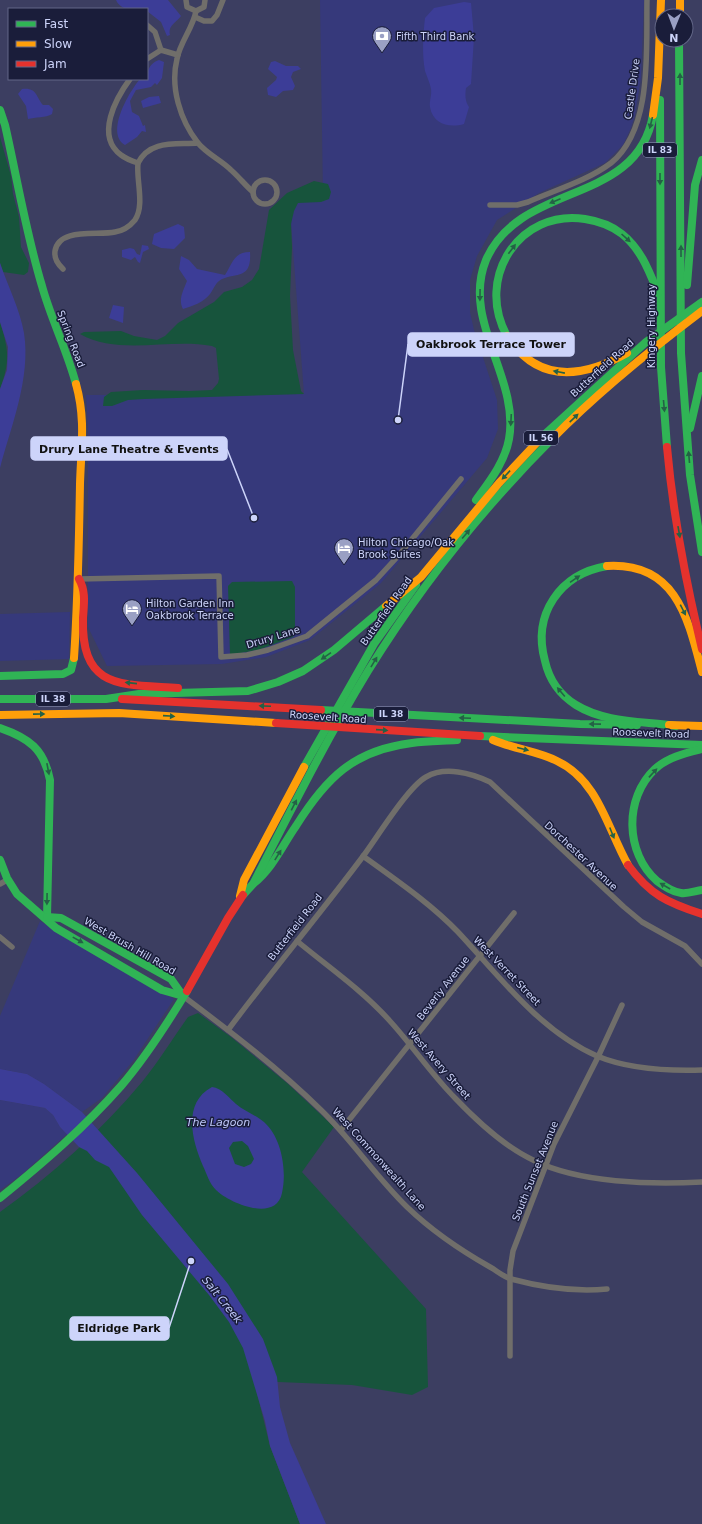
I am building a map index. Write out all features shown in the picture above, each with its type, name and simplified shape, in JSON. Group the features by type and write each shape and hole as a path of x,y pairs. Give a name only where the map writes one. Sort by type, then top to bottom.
{"main road":[{"name":"Kingery Highway","path":"661,0 660,367 670,481 692,607 702,649"},
{"path":"446,545 496,471 506,451 512,421 509,396 488,340 479,303 480,286 486,259 503,233 516,220 533,210 609,178 622,170 641,150 654,112 657,85 661,0"},
{"name":"IL 83","path":"680,48 684,289"},
{"name":"Spring Road","path":"0,110 6,125 43,294 70,362 77,388 83,422 80,482 79,579 74,660 71,670 67,673 0,676"},
{"path":"702,160 695,185 684,289 681,353 690,475 702,552"},
{"path":"646,342 616,360 575,374 555,372 533,362 516,349 500,323 496,301 501,267 513,246 536,227 548,222 569,217 593,219 616,230 634,246 647,266 661,300"},
{"name":"Butterfield Road","path":"239,898 252,884 344,694 374,644 421,577 499,483 542,437 646,342 702,302"},
{"name":"Butterfield Road","path":"0,1198 69,1141 94,1116 154,1043 183,996 239,898 248,873 320,745 412,604 456,545 503,490 537,454 611,383 702,311"},
{"path":"688,438 702,376"},
{"path":"676,726 600,715 586,710 567,698 558,690 546,668 541,644 542,626 548,606 557,593 573,579 586,572 605,566 626,566 647,571 662,580 686,615 702,672"},
{"path":"106,699 139,694 226,693 248,691 263,687 303,671 334,650 421,577"},
{"path":"79,579 84,587 85,651 89,662 103,676 118,682 226,693"},
{"name":"Roosevelt Road","path":"0,699 106,699 580,724 702,726"},
{"name":"Roosevelt Road","path":"0,715 119,713 482,737 702,745"},
{"path":"0,728 25,738 35,746 43,755 48,767 50,780 47,917"},
{"path":"252,884 264,876 300,818 331,777 344,766 374,751 390,747 482,737 545,755 567,765 598,798 621,855 633,875 653,893 674,905 702,914"},
{"path":"702,748 683,753 664,762 651,773 636,799 632,828 635,849 639,858 644,867 658,881 682,893 702,890"},
{"name":"West Brush Hill Road","path":"0,860 4,882 25,903 47,917 56,928 162,990 183,996"},
{"name":"West Brush Hill Road","path":"47,917 61,918 171,979 183,996"}],"street":[{"path":"186,0 190,9 204,21 212,21 217,15 223,0"},
{"path":"205,0 204,7 195,14 178,55 175,80 177,97 185,122 198,143 231,169 253,192 255,199 265,204 269,203 275,198 277,190 273,183 265,180 255,184 253,192"},
{"name":"Castle Drive","path":"490,205 517,205 528,202 598,171 611,162 620,152 633,133 640,109 646,58 647,0"},
{"path":"148,26 155,32 161,50"},
{"path":"148,58 161,50 178,55"},
{"path":"129,80 112,109 110,133 114,147 119,154 138,163"},
{"path":"64,269 59,266 55,255 57,244 62,240 74,235 114,233 121,231 136,219 139,206 137,174 138,163 143,155 154,148 168,144 198,143"},
{"name":"Drury Lane","path":"79,579 219,576 221,657 247,655 268,650 307,636 376,580 418,533 461,479"},
{"name":"Butterfield Road","path":"228,1030 419,782 430,775 445,772"},
{"name":"Dorchester Avenue","path":"445,772 469,774 490,782 624,907 642,922 685,946 702,964"},
{"name":"West Verret Street","path":"363,856 406,888 446,921 534,1013 580,1047 598,1057 657,1069 702,1070"},
{"name":"Beverly Avenue","path":"341,1130 514,914"},
{"path":"0,937 12,947"},
{"name":"West Avery Street","path":"297,941 376,1008 410,1044 438,1080 478,1120 525,1156 545,1166 568,1172 618,1181 660,1183 702,1182"},
{"name":"West Commonwealth Lane","path":"183,996 228,1030 299,1089 341,1130 407,1206 425,1223 461,1250 510,1278 557,1287 596,1290 607,1289"},
{"name":"South Sunset Avenue","path":"510,1356 510,1278 513,1252 545,1166 622,1005"}],"shaded area":[{"path":"320,0 644,0 641,78 635,115 631,128 623,145 605,163 539,193 497,220 477,256 470,280 470,312 474,330 497,400 498,429 487,458 381,583 310,640 266,657 222,664 107,666 88,627 88,428 86,395 304,394 289,196 323,195"},
{"path":"70,612 69,659 0,661 0,614"},
{"path":"40,921 174,999 133,1061 102,1098 82,1112 44,1084 27,1074 0,1069 0,1016"},
{"path":"0,1100 45,1108 53,1115 60,1127 67,1134 21,1175 0,1190"}],"green space":[{"path":"0,137 11,176 13,194 19,217 21,247 29,263 28,272 24,275 3,272 0,263"},
{"path":"314,181 328,184 331,192 329,199 321,202 298,203 294,211 291,224 292,247 290,296 293,350 301,391 304,394 144,399 128,400 112,406 103,406 104,397 111,392 143,390 212,390 218,383 219,379 216,348 212,346 196,344 111,344 95,341 80,334 84,332 121,331 134,336 157,340 165,336 178,323 214,302 224,292 242,287 252,280 259,269 269,210 287,193"},
{"path":"0,322 7,349 7,363 0,389"},
{"path":"292,581 295,587 295,630 293,637 258,650 230,655 228,586 232,582"},
{"path":"198,1013 231,1037 287,1083 334,1127 302,1172 426,1309 428,1387 412,1395 352,1385 254,1381 270,1446 300,1524 0,1524 0,1212 57,1168 110,1118 142,1082 188,1017"}],"water":[{"path":"116,0 168,0 181,16 171,26 170,35 167,36 161,22 148,12 148,8 125,8 118,4"},
{"path":"464,2 471,3 474,37 471,84 466,88 465,93 469,107 464,124 453,126 443,124 438,121 432,113 430,107 431,89 425,71 423,58 423,38 425,18 434,8"},
{"path":"159,60 164,62 162,78 157,85 155,83 151,87 136,90 130,101 132,112 139,116 143,126 145,125 146,132 142,131 137,137 125,145 119,139 117,131 121,112 130,93 139,80 148,80 148,73 153,63"},
{"path":"275,61 286,66 298,66 301,69 293,72 291,77 295,86 293,90 283,91 276,97 268,95 267,88 276,80 277,77 268,69 271,62"},
{"path":"22,89 31,90 36,93 43,105 49,105 53,109 52,114 28,119 26,106 18,94"},
{"path":"159,96 161,103 143,108 141,101 149,97"},
{"path":"178,224 184,227 185,238 174,249 161,248 152,244 154,234"},
{"path":"142,245 148,246 149,249 143,252 140,263 135,257 131,260 122,257 122,250 130,248 134,249 137,254 140,255"},
{"path":"250,252 250,261 245,272 219,281 205,299 183,309 181,299 187,281 179,269 181,256 189,260 197,269 225,275 236,257 240,254"},
{"path":"0,263 20,316 24,333 25,367 19,402 0,468 0,389 7,370 8,347 0,322"},
{"path":"113,305 124,307 123,323 109,318"},
{"name":"Salt Creek","path":"0,1069 27,1074 44,1084 82,1112 137,1173 228,1284 263,1339 277,1377 280,1407 290,1443 326,1524 300,1524 270,1446 265,1421 243,1348 229,1322 209,1295 142,1215 109,1167 95,1160 87,1151 79,1147 60,1127 53,1115 45,1108 0,1100"},
{"name":"The Lagoon","path":"212,1087 219,1089 236,1104 264,1122 275,1137 282,1155 284,1175 282,1193 278,1202 271,1207 262,1209 241,1205 222,1195 216,1190 208,1178 199,1156 193,1134 192,1123 196,1103 203,1094","holes":["242,1141 248,1146 254,1159 251,1164 244,1167 235,1164 229,1148 233,1142"]}],"traffic: fast":[{"path":"679,48 681,353 690,475 702,552"},
{"path":"660,100 661,367 667,447"},
{"path":"0,110 5,125 36,266 76,384"},
{"path":"476,500 496,471 504,456 509,439 510,416 507,394 485,327 481,305 480,283 486,260 503,235 525,217 550,203 602,180 625,165 643,144 653,115"},
{"path":"687,285 695,185 702,160"},
{"path":"507,336 498,314 496,292 500,271 509,252 523,236 540,225 561,219 585,219 595,221 605,224 622,234 629,240 639,253 648,269 658,293"},
{"path":"543,436 646,342 702,302"},
{"path":"690,428 702,376"},
{"path":"243,895 253,884 309,776 368,671 409,609 453,550 477,521 552,439"},
{"path":"607,566 590,570 563,587 547,612 543,627 542,644 549,674 556,686 570,701 587,711 612,718 676,726"},
{"path":"304,767 374,644 416,585"},
{"path":"0,699 106,699 139,694 248,691 278,682 303,671 334,650 386,606"},
{"path":"0,676 63,674 71,670 74,658"},
{"path":"321,710 580,724 637,725"},
{"path":"0,728 19,736 34,746 44,760 50,780 47,917"},
{"path":"480,736 702,745"},
{"path":"253,884 272,864 307,809 331,780 344,769 374,752 392,747 418,742 457,740"},
{"path":"702,749 671,758 655,769 645,781 638,795 632,825 634,841 639,856 646,869 657,881 668,888 681,893 702,890"},
{"path":"0,860 7,878 17,894 56,928 162,990 183,996"},
{"path":"47,917 61,918 171,979 183,996"},
{"path":"0,1198 63,1145 121,1086 156,1040 187,991"}],"traffic: slow":[{"path":"653,115 658,78 661,0"},
{"path":"680,0 680,8"},
{"path":"552,439 624,372 702,311"},
{"path":"507,336 519,352 533,362 547,369 562,372 594,368 627,353"},
{"path":"74,658 82,434 81,410 76,384"},
{"path":"386,606 421,577 499,483 543,436"},
{"path":"607,566 630,567 649,573 664,584 675,597 684,614 691,632 702,672"},
{"path":"0,715 119,713 276,723"},
{"path":"669,725 702,726"},
{"path":"493,740 557,761 583,780 600,807 628,865"},
{"path":"240,896 244,880 304,767"}],"traffic: jam":[{"path":"667,447 681,549 702,649"},
{"path":"79,579 84,593 84,642 89,659 97,671 108,678 122,683 139,686 178,688"},
{"path":"122,699 321,710"},
{"path":"276,723 480,736"},
{"path":"628,865 644,884 660,897 669,902 702,914"},
{"path":"187,991 228,918 243,895"}],"place":[{"name":"Fifth Third Bank","path":"382,53"},
{"name":"Oakbrook Terrace Tower","path":"398,420"},
{"name":"Drury Lane Theatre & Events","path":"254,518"},
{"name":"Hilton Chicago/Oak Brook Suites","path":"344,565"},
{"name":"Hilton Garden Inn Oakbrook Terrace","path":"132,626"},
{"name":"Eldridge Park","path":"191,1261"}]}
